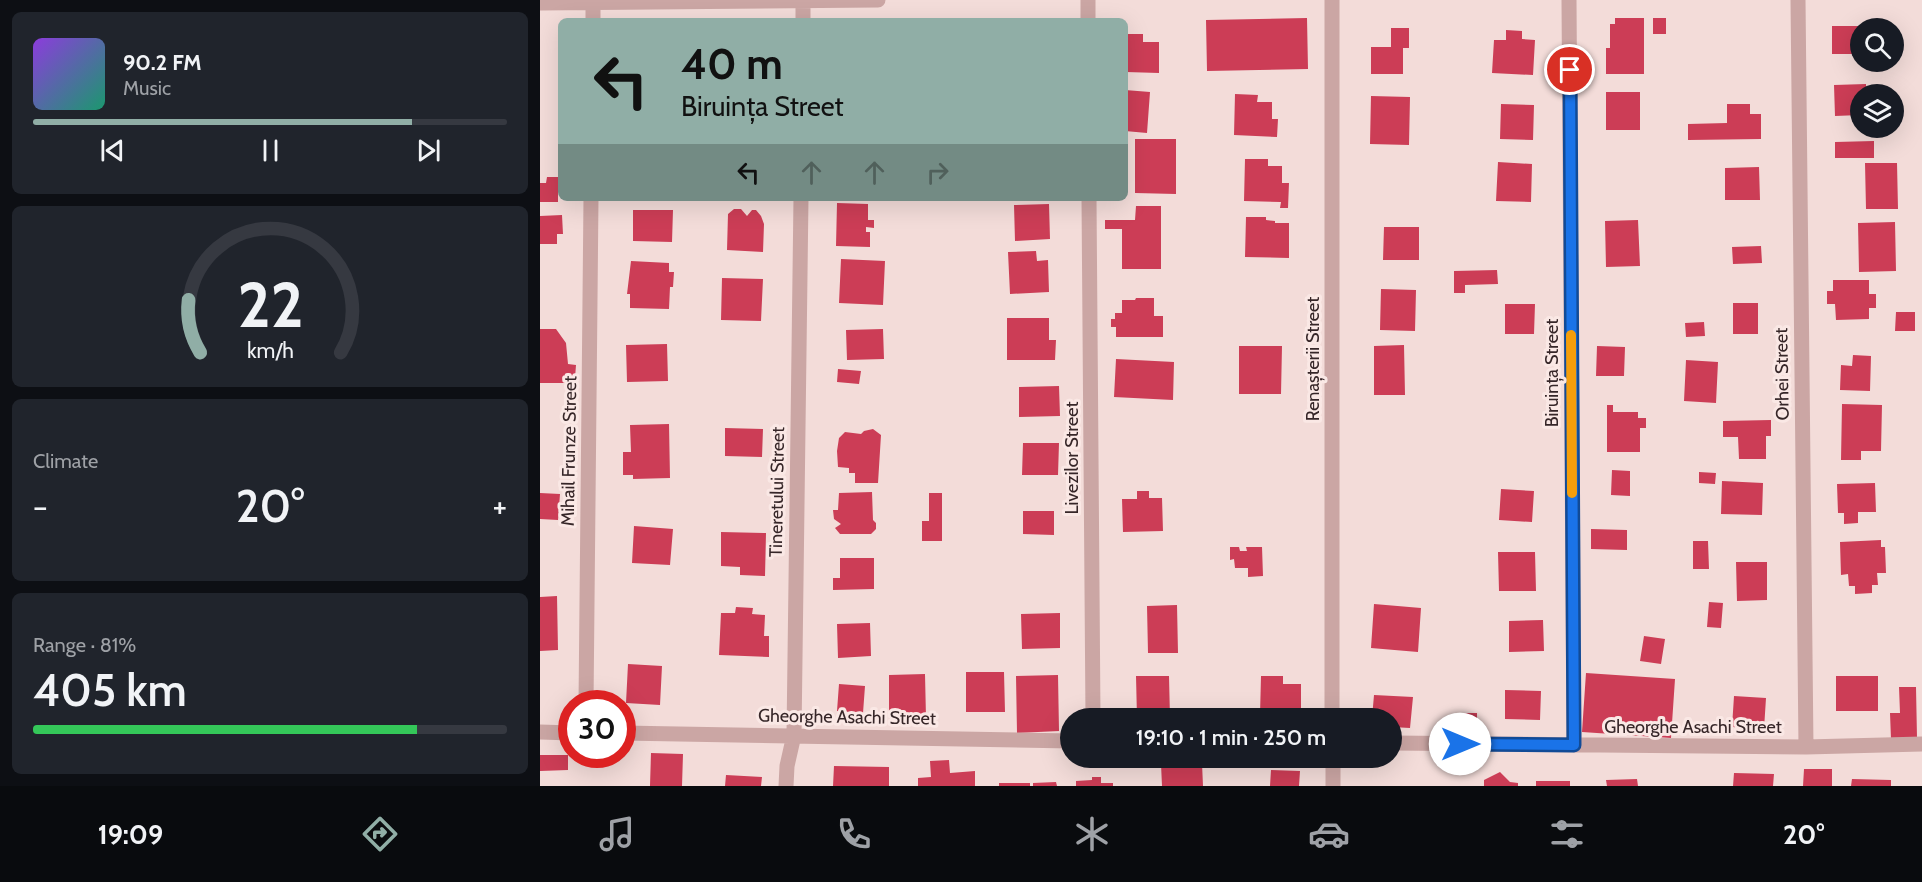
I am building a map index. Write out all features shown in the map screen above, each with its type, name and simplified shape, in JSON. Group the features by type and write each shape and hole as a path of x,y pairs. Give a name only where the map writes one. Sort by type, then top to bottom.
{"street":[{"path":"540,3 878,0"},
{"path":"1088,0 1088,18"},
{"name":"Renașterii Street","path":"1332,0 1332,708"},
{"name":"Biruința Street","path":"1569,0 1574,745"},
{"name":"Orhei Street","path":"1798,0 1806,747"},
{"path":"803,1 803,18"},
{"path":"593,2 593,18"},
{"name":"Mihail Frunze Street","path":"586,690 591,201"},
{"name":"Tineretului Street","path":"786,786 787,766 794,735 801,201"},
{"name":"Livezilor Street","path":"1089,201 1093,708"},
{"path":"540,732 558,733"},
{"name":"Gheorghe Asachi Street","path":"636,733 1060,741"},
{"name":"Gheorghe Asachi Street","path":"1402,744 1806,747 1922,744"},
{"path":"1333,768 1333,786"}],"building":[{"path":"1307,18 1308,69 1207,71 1206,20"},
{"path":"1615,18 1644,18 1644,74 1606,74 1606,48 1610,48 1610,24 1615,24"},
{"path":"1653,18 1666,18 1666,34 1653,34"},
{"path":"1832,26 1850,26 1850,54 1832,54"},
{"path":"1391,28 1409,28 1409,48 1403,48 1403,74 1371,74 1371,47 1391,47"},
{"path":"1506,30 1522,31 1522,39 1535,40 1533,75 1492,73 1494,40 1506,40"},
{"path":"1128,34 1143,34 1143,42 1159,42 1159,73 1128,72"},
{"path":"1850,84 1850,115 1835,116 1834,85"},
{"path":"1128,90 1150,92 1147,133 1128,131"},
{"path":"1606,92 1640,92 1640,130 1606,130"},
{"path":"1235,94 1258,95 1257,102 1272,102 1272,119 1278,119 1277,137 1234,135"},
{"path":"1371,96 1410,97 1409,145 1370,144"},
{"path":"1501,104 1534,105 1533,140 1500,139"},
{"path":"1727,104 1750,104 1750,114 1761,114 1761,139 1688,140 1688,124 1727,123"},
{"path":"1135,139 1176,139 1176,194 1135,193"},
{"path":"1874,141 1874,158 1835,158 1835,142"},
{"path":"1245,159 1268,159 1268,166 1282,166 1282,183 1289,183 1288,208 1280,208 1281,202 1244,201"},
{"path":"1498,162 1532,164 1531,202 1496,201"},
{"path":"1865,163 1897,163 1898,209 1866,209"},
{"path":"1759,167 1760,200 1725,200 1725,168"},
{"path":"547,177 558,177 558,202 540,202 540,183 546,183"},
{"path":"837,203 868,204 868,220 874,220 874,228 866,227 866,232 870,232 870,247 836,246"},
{"path":"1049,204 1050,239 1015,241 1014,205"},
{"path":"1136,206 1161,206 1161,269 1122,269 1122,229 1105,229 1105,220 1135,220"},
{"path":"734,209 741,209 747,216 752,210 756,210 761,216 764,224 763,252 727,250 728,214"},
{"path":"633,210 673,210 672,242 633,241"},
{"path":"562,215 563,234 557,234 557,244 540,244 540,216"},
{"path":"1246,217 1266,217 1266,220 1275,221 1275,223 1289,223 1289,258 1245,257"},
{"path":"1638,220 1640,266 1606,267 1605,221"},
{"path":"1895,222 1896,271 1859,272 1858,223"},
{"path":"1384,227 1419,227 1419,260 1383,260"},
{"path":"1761,246 1762,263 1733,264 1732,247"},
{"path":"1036,251 1037,261 1048,260 1049,292 1010,294 1008,252"},
{"path":"841,259 885,261 883,305 839,303"},
{"path":"631,261 669,263 669,272 674,272 673,287 670,287 669,309 630,308 630,294 627,294"},
{"path":"1497,270 1498,284 1465,285 1465,293 1454,293 1454,271"},
{"path":"722,278 763,279 761,321 721,320"},
{"path":"1833,280 1869,280 1869,294 1876,294 1876,308 1869,308 1869,319 1836,320 1835,304 1827,304 1827,291 1833,291"},
{"path":"1381,289 1416,290 1415,331 1380,330"},
{"path":"1136,298 1154,298 1154,316 1163,316 1163,337 1116,337 1116,327 1111,327 1111,319 1115,319 1115,313 1122,313 1122,300 1135,300"},
{"path":"1733,303 1758,303 1758,334 1733,334"},
{"path":"1505,304 1535,304 1534,334 1505,334"},
{"path":"1896,312 1915,312 1915,331 1895,331"},
{"path":"1007,318 1049,318 1049,340 1056,340 1055,360 1007,360"},
{"path":"1704,322 1705,336 1686,337 1685,323"},
{"path":"540,329 556,329 566,343 568,364 576,365 575,378 565,379 565,383 540,383"},
{"path":"883,329 884,359 847,360 846,330"},
{"path":"667,344 668,381 627,382 626,345"},
{"path":"1404,345 1405,395 1374,395 1374,346"},
{"path":"1239,346 1282,346 1281,394 1239,394"},
{"path":"1597,346 1625,347 1624,376 1596,376"},
{"path":"1853,355 1871,356 1870,391 1840,390 1841,365 1852,366"},
{"path":"1116,359 1174,362 1173,400 1114,397"},
{"path":"1686,360 1718,362 1716,403 1684,401"},
{"path":"838,369 861,371 859,384 837,382"},
{"path":"1059,386 1060,416 1019,417 1019,387"},
{"path":"1842,404 1882,405 1881,451 1861,451 1861,460 1841,460"},
{"path":"1607,405 1613,405 1613,412 1638,412 1638,418 1646,418 1646,428 1640,428 1640,452 1607,452"},
{"path":"1771,420 1771,436 1766,436 1766,459 1739,459 1738,437 1723,437 1723,421"},
{"path":"669,424 670,478 633,479 633,475 623,475 623,452 631,452 630,425"},
{"path":"725,428 763,429 762,457 725,456"},
{"path":"873,429 881,435 878,483 855,483 855,473 849,473 849,468 838,467 839,438 845,432 861,434"},
{"path":"1023,443 1059,443 1058,475 1022,475"},
{"path":"1612,470 1630,471 1630,496 1611,495"},
{"path":"1699,472 1716,473 1715,484 1699,483"},
{"path":"1722,481 1763,483 1762,515 1721,514"},
{"path":"1875,483 1876,512 1858,512 1858,523 1844,524 1844,513 1838,513 1837,484"},
{"path":"1501,489 1534,491 1532,522 1499,520"},
{"path":"1137,491 1149,491 1149,498 1162,498 1163,531 1123,532 1122,499 1137,499"},
{"path":"872,492 873,520 876,523 876,529 871,534 840,534 835,528 841,524 834,519 833,510 838,510 839,493"},
{"path":"540,493 560,494 558,520 540,519"},
{"path":"929,493 942,493 942,541 922,541 922,521 929,521"},
{"path":"1023,511 1054,511 1054,535 1023,534"},
{"path":"634,526 673,529 670,565 632,563"},
{"path":"1591,529 1627,530 1627,550 1591,549"},
{"path":"721,532 766,533 765,576 740,575 740,567 721,566"},
{"path":"1881,540 1881,547 1885,547 1886,573 1877,573 1878,585 1872,585 1872,593 1855,594 1855,586 1849,586 1848,574 1841,575 1840,542"},
{"path":"1693,541 1708,541 1709,569 1693,569"},
{"path":"1230,547 1239,547 1240,551 1247,551 1246,547 1262,547 1263,576 1248,577 1248,568 1235,568 1234,559 1230,560"},
{"path":"1498,552 1535,552 1536,591 1499,591"},
{"path":"840,558 874,558 874,589 833,590 833,578 840,578"},
{"path":"1736,562 1767,562 1767,600 1737,601"},
{"path":"557,596 558,650 540,651 540,597"},
{"path":"1709,602 1723,603 1721,628 1707,627"},
{"path":"1374,604 1421,608 1418,652 1371,648"},
{"path":"1177,605 1178,653 1148,653 1147,606"},
{"path":"736,607 753,608 752,614 765,615 764,636 769,636 769,657 719,655 721,613 735,613"},
{"path":"1060,613 1060,648 1022,649 1021,614"},
{"path":"1543,620 1544,651 1509,652 1509,621"},
{"path":"870,623 871,656 838,658 837,624"},
{"path":"1644,636 1665,639 1661,664 1640,661"},
{"path":"628,664 662,666 660,705 636,704 636,690 627,690"},
{"path":"966,672 1004,672 1005,712 966,712"},
{"path":"1586,673 1675,679 1671,738 1582,732"},
{"path":"925,674 926,718 889,719 889,675"},
{"path":"1058,675 1059,731 1017,733 1016,676"},
{"path":"1136,676 1169,676 1170,708 1137,708"},
{"path":"1261,676 1283,676 1283,684 1301,684 1301,708 1260,708"},
{"path":"1836,676 1878,676 1878,711 1836,711"},
{"path":"839,684 865,686 863,713 837,711"},
{"path":"1899,687 1916,687 1917,738 1891,739 1890,713 1900,713"},
{"path":"1505,690 1541,691 1540,720 1505,719"},
{"path":"1374,695 1413,697 1410,728 1402,728 1402,708 1373,708"},
{"path":"1734,696 1766,698 1764,729 1732,727"},
{"path":"1456,713 1477,713 1477,726 1455,726"},
{"path":"651,753 683,754 682,786 650,786"},
{"path":"540,755 558,755 558,768 568,768 568,770 540,771"},
{"path":"949,760 950,773 975,771 975,786 918,786 918,778 931,777 930,761"},
{"path":"834,766 889,767 889,786 833,786"},
{"path":"1161,768 1202,768 1203,786 1162,786"},
{"path":"1804,769 1832,769 1832,786 1803,786"},
{"path":"1271,770 1300,771 1299,786 1270,786"},
{"path":"1500,772 1510,782 1518,783 1518,786 1484,786 1484,780"},
{"path":"1734,773 1774,774 1773,786 1733,786"},
{"path":"726,775 762,777 761,786 725,786"},
{"path":"1092,777 1101,777 1101,783 1113,783 1113,786 1076,786 1076,781 1092,780"},
{"path":"1637,779 1638,786 1607,786 1606,780"},
{"path":"1852,779 1891,780 1891,786 1851,786"},
{"path":"1536,781 1570,781 1570,786 1536,786"},
{"path":"1056,782 1057,786 1033,786 1033,783"},
{"path":"999,783 1030,783 1030,786 999,786"}],"slow traffic":[{"path":"1571,335 1572,493"}],"route":[{"path":"1460,744 1574,745 1570,70"}]}
